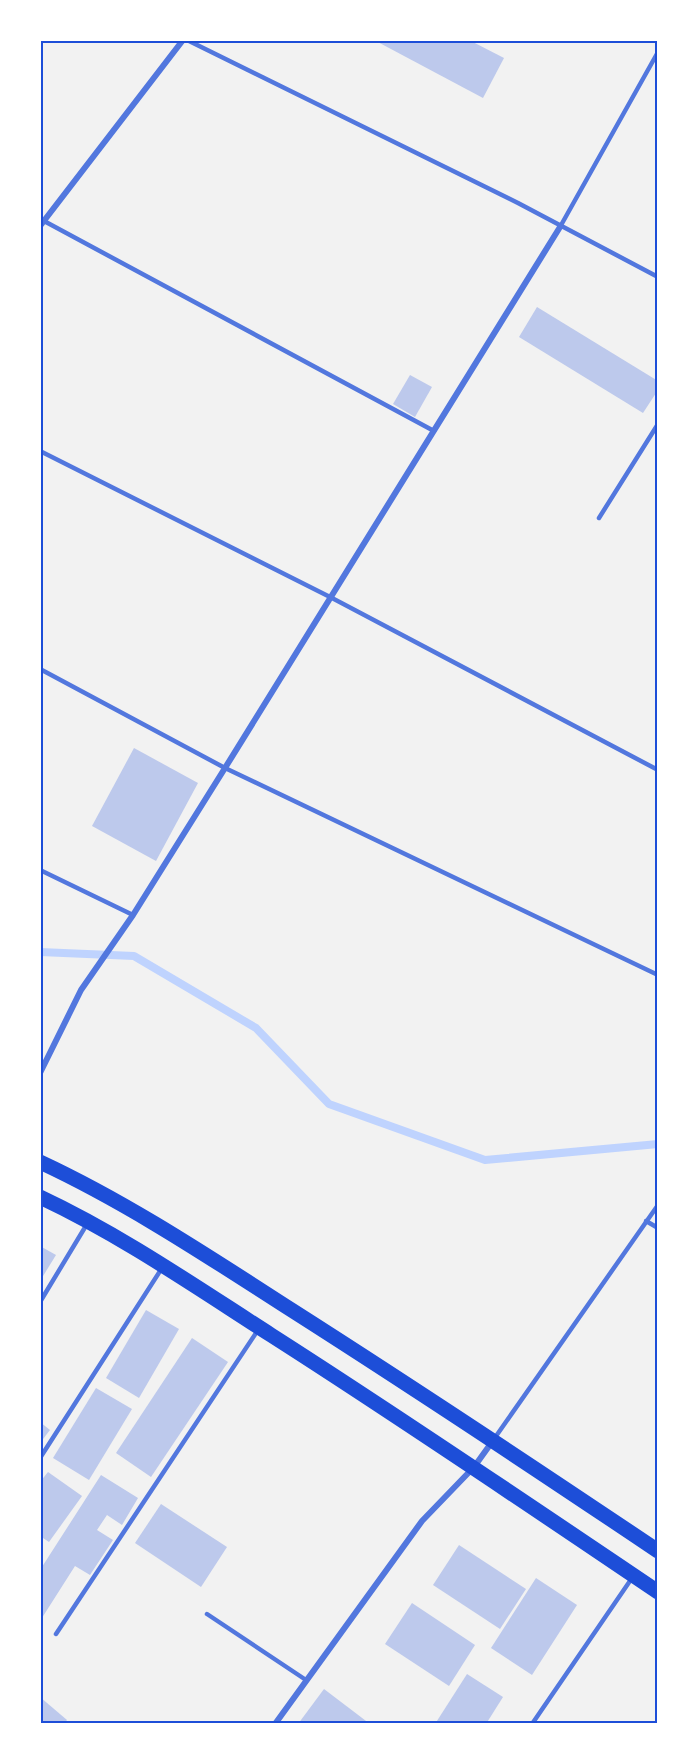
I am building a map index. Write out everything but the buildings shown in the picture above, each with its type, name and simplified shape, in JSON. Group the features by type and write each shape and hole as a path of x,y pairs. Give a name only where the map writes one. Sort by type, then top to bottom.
{"main road":[{"path":"40,1162 82,1181 180,1239 493,1440 657,1551"},
{"path":"40,1197 89,1222 164,1266 474,1467 657,1592"}],"street":[{"path":"42,222 185,40"},
{"path":"40,1073 81,990 114,939 133,915 332,598 560,226"},
{"path":"274,1724 422,1521 474,1467 493,1440"}],"lane":[{"path":"185,40 560,226 657,277"},
{"path":"560,226 657,52"},
{"path":"42,222 434,431"},
{"path":"599,518 657,424"},
{"path":"40,451 332,598 657,770"},
{"path":"40,669 225,768 657,975"},
{"path":"40,870 133,915"},
{"path":"493,1440 657,1205"},
{"path":"646,1221 657,1228"},
{"path":"40,1302 89,1222"},
{"path":"40,1458 164,1266"},
{"path":"56,1634 260,1328"},
{"path":"532,1724 633,1575"},
{"path":"207,1614 306,1680"}],"waterway":[{"path":"40,952 134,956 256,1028 329,1104 485,1160 658,1144"}]}
